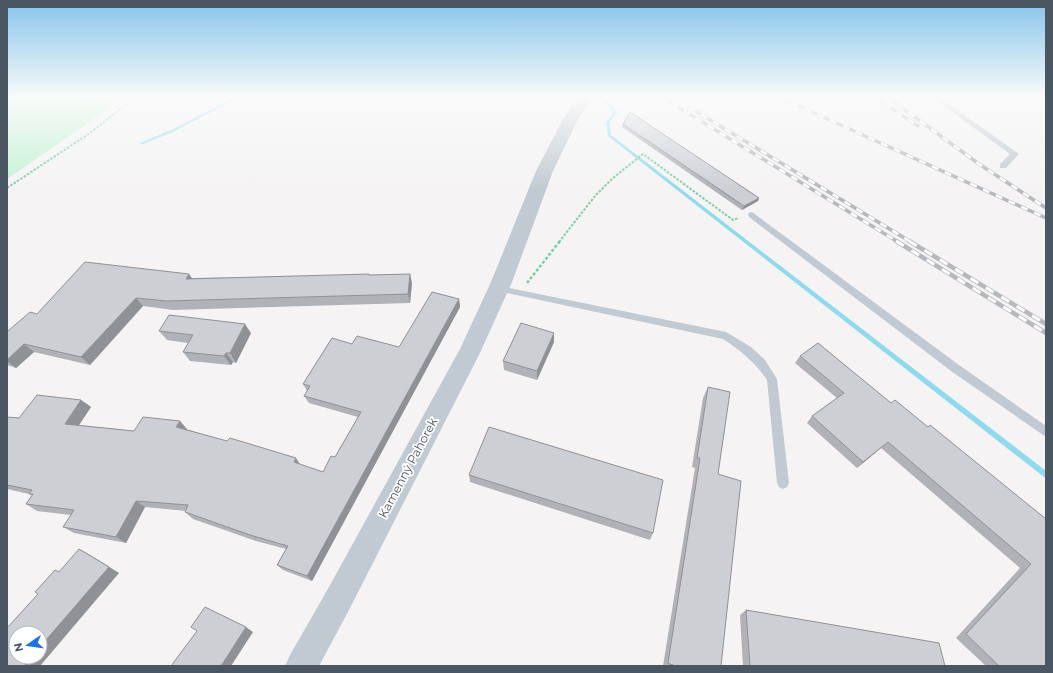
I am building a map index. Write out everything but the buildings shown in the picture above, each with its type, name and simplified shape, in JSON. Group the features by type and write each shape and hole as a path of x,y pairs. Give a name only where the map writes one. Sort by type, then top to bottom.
{"street":[{"name":"Kamenný Pahorek","path":"301,666 336,604 463,364 509,283 550,158 566,127"}],"lane":[{"path":"978,127 1016,154 1003,166"},
{"path":"752,215 955,368 1046,432"},
{"path":"509,283 726,336 747,350 761,362 772,379 783,483"}],"path":[{"path":"7,188 97,127"},
{"path":"509,283 613,178 643,154 733,220 752,215"}],"green space":[{"path":"7,127 82,127 7,179"}],"waterway":[{"path":"142,143 179,127"},
{"path":"608,127 609,135 1046,475"}],"railway":[{"path":"711,127 898,242"},
{"path":"723,127 911,242"},
{"path":"846,127 1046,218"},
{"path":"929,127 979,164 1046,208"},
{"path":"896,241 1046,333"},
{"path":"909,241 1046,324"}]}
